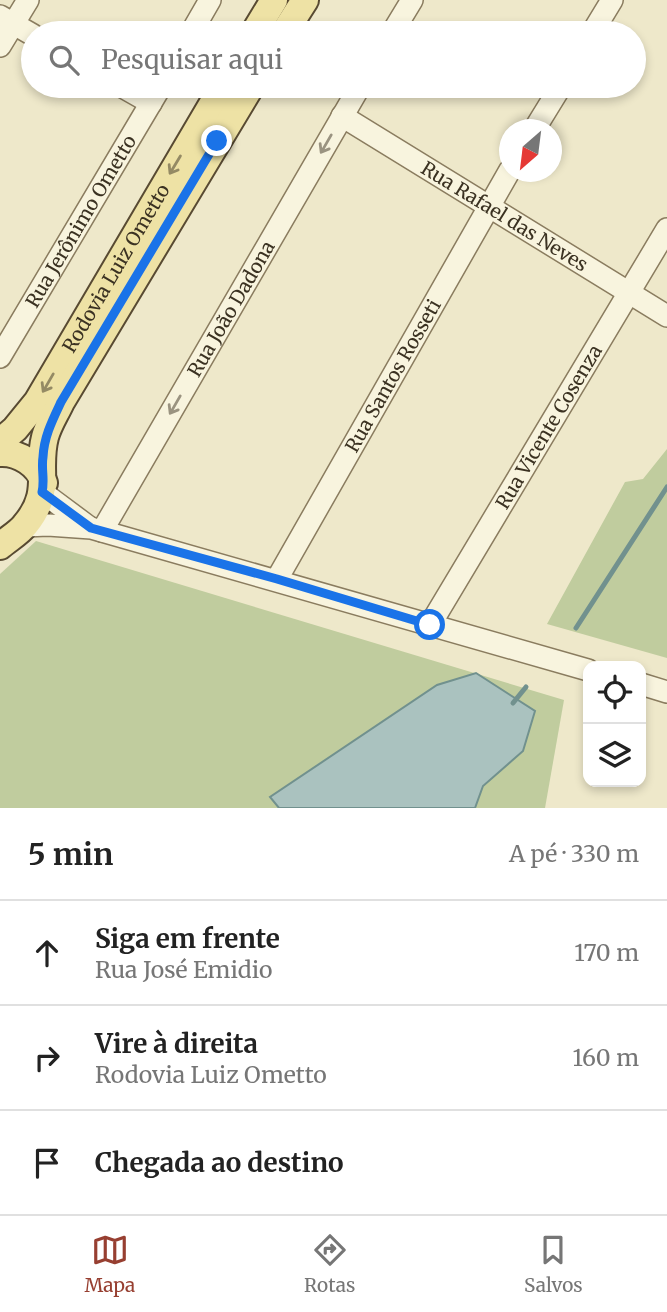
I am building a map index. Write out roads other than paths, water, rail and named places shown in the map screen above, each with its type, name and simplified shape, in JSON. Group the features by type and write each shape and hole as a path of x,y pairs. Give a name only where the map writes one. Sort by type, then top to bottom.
{"main road":[{"path":"261,21 274,0"},
{"path":"292,21 305,0"},
{"name":"Rodovia Luiz Ometto","path":"0,443 37,402 216,98"},
{"name":"Rodovia Luiz Ometto","path":"1,545 25,526 43,488 45,436 61,402 244,98"},
{"path":"0,453 25,459 39,472 43,488"}],"street":[{"path":"0,46 7,20 28,0"},
{"path":"198,21 210,0"},
{"path":"399,21 412,0"},
{"path":"599,21 612,0"},
{"name":"Rua Jerônimo Ometto","path":"0,357 154,98"},
{"name":"Rua João Dadona","path":"97,530 353,98"},
{"path":"541,119 554,98"},
{"name":"Rua Rafael das Neves","path":"342,116 667,316"},
{"name":"Rua Santos Rosseti","path":"277,579 502,182"},
{"name":"Rua Vicente Cosenza","path":"430,625 667,229"},
{"path":"43,488 97,530"},
{"path":"25,526 97,530 277,579 583,669"},
{"path":"646,686 667,692"}],"water":[{"path":"476,673 535,711 523,751 483,786 475,808 279,808 270,797 437,685"}],"waterway":[{"path":"576,628 667,487"},
{"path":"513,703 526,687"}]}
